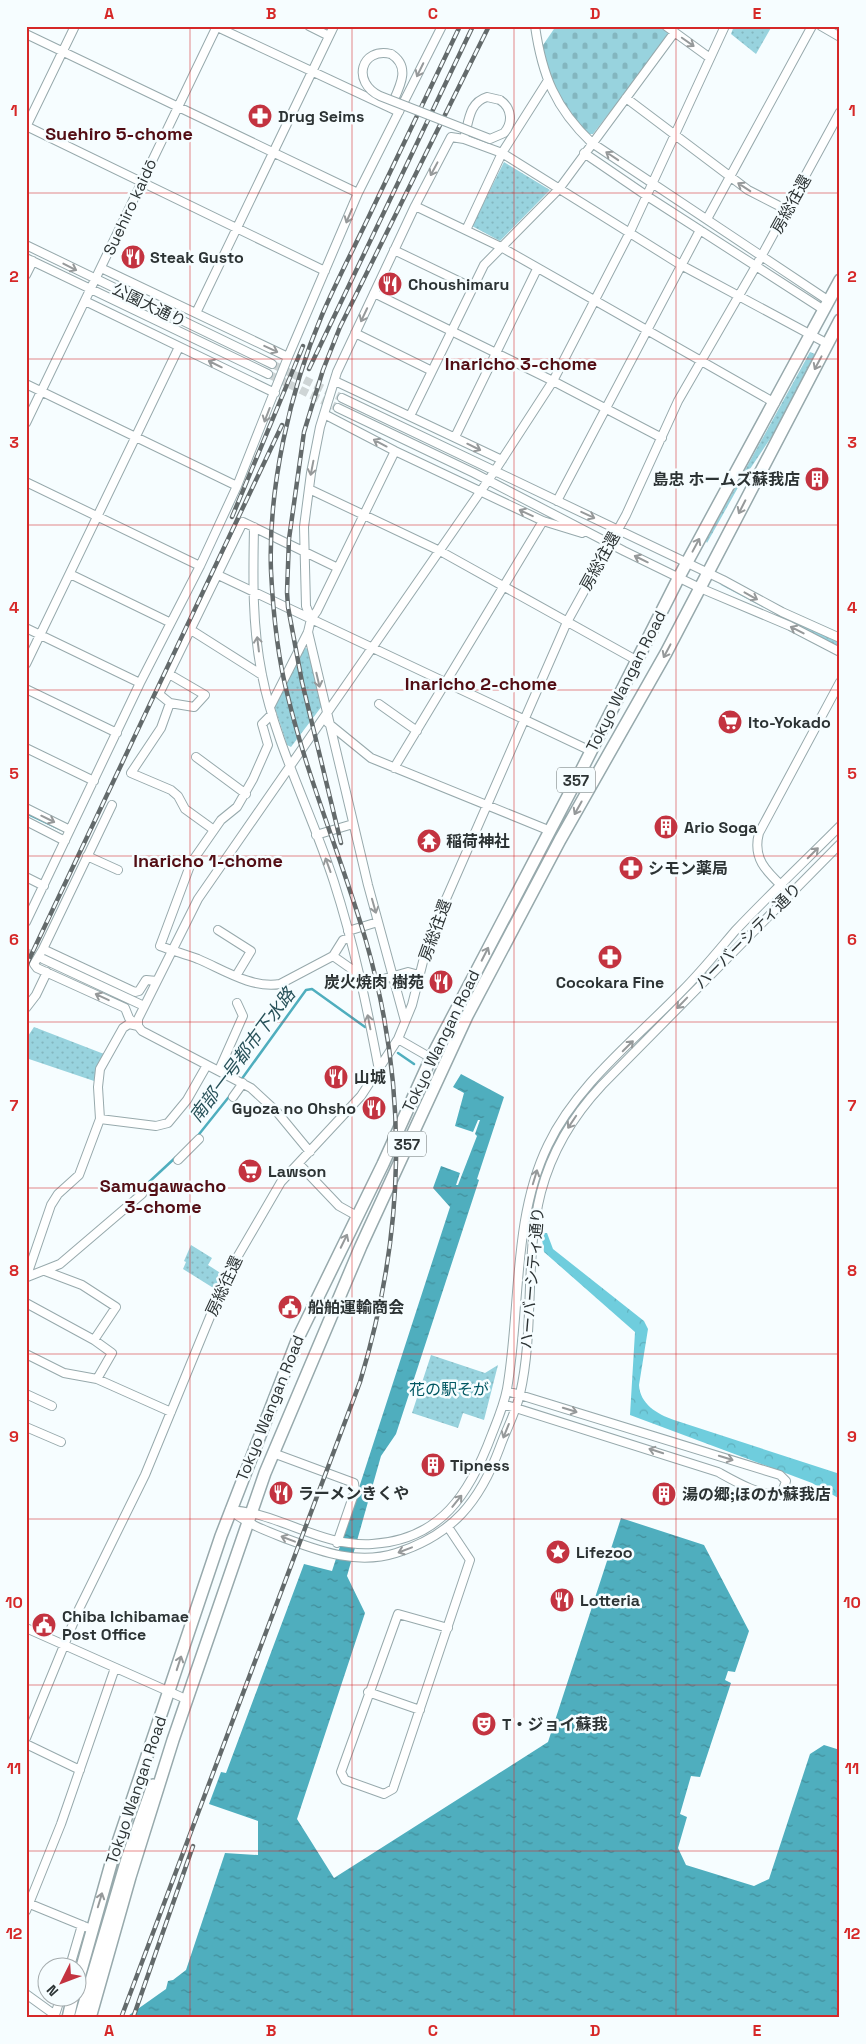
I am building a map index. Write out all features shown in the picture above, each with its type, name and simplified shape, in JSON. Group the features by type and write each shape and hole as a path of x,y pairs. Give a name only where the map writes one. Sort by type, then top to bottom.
{"highway":[{"name":"Tokyo Wangan Road","path":"82,1956 86,1927 112,1860 230,1510 294,1347 431,1058 679,577 840,280"},
{"name":"Tokyo Wangan Road","path":"90,2018 130,1877 173,1740 272,1454 361,1246 467,1016 560,840 700,588 840,320"},
{"path":"80,2018 145,1803 173,1740"}],"street":[{"path":"75,26 26,127 325,272"},
{"path":"216,26 399,112"},
{"name":"Suehiro kaidō","path":"26,423 216,26"},
{"path":"309,26 329,36"},
{"path":"196,313 334,26"},
{"path":"26,922 169,622 200,566 256,442 288,357 358,193 442,26"},
{"path":"535,26 542,66 547,82 564,112 592,143 762,256 827,305"},
{"path":"666,26 710,58"},
{"path":"140,1029 138,1018 198,899 291,766 327,719 372,648 494,472 553,381 629,234 725,26"},
{"path":"706,219 812,26"},
{"path":"821,26 840,37"},
{"path":"410,416 484,266 560,189 584,153 674,33"},
{"path":"26,34 358,193"},
{"path":"390,108 393,102 396,96 402,81 403,68 397,57 381,53 367,61 362,74 362,79 368,88 380,96 390,99 399,103 460,126 468,130 476,135 487,139 500,136 508,128 510,114 506,105 495,97 487,96 479,100 472,109 470,116 468,124 466,131 464,139"},
{"path":"466,230 502,153 547,82"},
{"path":"626,98 748,190 787,210"},
{"name":"房総往還","path":"26,1738 63,1645 136,1496 228,1273 281,1182 348,1111 379,1070 398,1038 412,1005 432,931 566,622 618,529 678,401 762,256 840,112"},
{"path":"311,619 306,606 304,526 309,489 324,414 335,381 374,293 415,206 451,137 464,139 502,153 681,265 738,298 828,344"},
{"path":"584,153 756,266 827,305"},
{"path":"415,206 501,247 775,403"},
{"path":"557,501 700,230"},
{"name":"公園大通り","path":"26,245 272,364"},
{"path":"394,250 473,288"},
{"path":"26,275 30,260"},
{"name":"公園大通り","path":"30,260 268,374"},
{"path":"101,268 288,357"},
{"path":"455,437 537,269"},
{"path":"374,293 553,381 662,438"},
{"path":"85,301 275,393"},
{"path":"356,333 432,371"},
{"path":"26,664 179,347"},
{"path":"335,381 502,460"},
{"path":"26,384 237,486"},
{"path":"342,398 494,472 618,529 782,612 840,638"},
{"path":"338,408 488,480 700,588 790,626 840,652"},
{"path":"324,414 395,451 543,521 581,533 589,533"},
{"path":"378,922 349,935 343,940 333,956 280,984 265,985 236,976 160,946 191,863 214,830 237,807 246,794 268,745 262,724 271,710 308,632 311,619 395,451"},
{"path":"26,482 200,566"},
{"path":"309,489 440,551 636,660"},
{"path":"394,768 543,521"},
{"path":"169,674 205,695 198,704 194,706 170,703 159,694 243,522 338,568"},
{"path":"254,527 252,591 262,674 271,710 334,882 360,975 379,1070"},
{"path":"70,574 169,622"},
{"path":"218,574 591,750"},
{"path":"26,628 140,683"},
{"path":"191,630 262,674"},
{"path":"308,632 353,824 405,1022"},
{"path":"790,894 767,872 759,860 756,842 759,833 840,682"},
{"path":"26,688 117,732"},
{"path":"170,703 161,728 131,773 171,790 178,796 185,809 214,830"},
{"path":"379,704 417,731"},
{"path":"327,719 371,758 548,830"},
{"path":"26,748 94,781"},
{"path":"196,756 246,794"},
{"path":"112,805 34,964 37,968 126,1008 131,1021 140,1029"},
{"path":"26,808 70,830"},
{"path":"26,821 65,841"},
{"path":"316,834 353,824"},
{"name":"ハーバーシティ通り","path":"230,1510 252,1512 337,1543 370,1544 413,1536 434,1524 450,1509 477,1473 504,1404 528,1208 538,1169 560,1122 584,1090 685,989 737,930 840,826"},
{"name":"ハーバーシティ通り","path":"230,1510 248,1524 334,1555 356,1558 383,1557 403,1551 448,1527 459,1518 481,1490 520,1395 526,1344 534,1225 547,1171 562,1138 587,1101 602,1085 840,844"},
{"path":"87,856 118,870"},
{"path":"26,878 44,886"},
{"path":"218,930 251,952 236,976"},
{"path":"43,949 135,992 139,991 146,980 157,981"},
{"path":"333,956 360,975"},
{"path":"43,959 144,1006"},
{"path":"26,1008 36,996 47,972"},
{"path":"362,985 408,972 419,975"},
{"path":"219,1070 244,1016 237,1002"},
{"path":"142,1194 60,1264 45,1271 28,1274 51,1205 58,1194 78,1175 100,1119 98,1087 100,1069 123,1028 129,1024 241,1082 266,1101 310,1152"},
{"path":"398,1038 431,1058"},
{"path":"100,1119 156,1126 168,1123 187,1100 207,1065"},
{"path":"233,1097 241,1082"},
{"path":"178,1160 198,1139"},
{"path":"299,1164 339,1206 357,1216"},
{"path":"45,1271 82,1285 116,1307 94,1340"},
{"path":"26,1303 94,1340 112,1353 97,1379"},
{"path":"26,1354 64,1373 97,1379 171,1412"},
{"path":"504,1404 718,1472 734,1481 772,1496 781,1495 786,1488 786,1481 780,1475 507,1391"},
{"path":"26,1394 52,1406"},
{"path":"26,1427 61,1442"},
{"path":"272,1454 354,1483 355,1491 337,1543"},
{"path":"448,1527 470,1560 448,1628 393,1790 384,1794 345,1780 342,1772 368,1692 398,1614 448,1628"},
{"path":"26,1628 188,1700"},
{"path":"74,1956 86,1927 29,1901 80,1770 115,1668"},
{"path":"368,1692 420,1710"},
{"path":"26,1744 80,1770"},
{"path":"26,1994 55,2016"}],"green space":[{"path":"556,26 664,26 672,32 593,134 587,134 556,96 541,48"},
{"path":"734,26 772,26 756,54 731,34"},
{"path":"504,162 550,190 500,241 472,226"},
{"path":"810,352 815,354 778,427 740,484 707,543 706,541"},
{"path":"719,584 732,588 783,617 840,643 840,648"},
{"path":"303,647 308,649 322,706 291,747 287,745 274,705"},
{"path":"34,1027 104,1054 97,1082 26,1058 26,1039"},
{"path":"541,1233 547,1233 553,1249 644,1321 648,1329 639,1385 642,1398 650,1407 674,1420 840,1474 840,1499 812,1483 630,1415 635,1332 544,1252"},
{"path":"191,1245 212,1258 208,1265 222,1274 215,1289 183,1269 186,1262 184,1261"},
{"name":"花の駅そが","path":"431,1355 485,1373 498,1365 484,1420 463,1413 458,1428 412,1413"}],"water":[{"path":"461,1074 504,1097 477,1179 479,1180 396,1434 381,1456 347,1576 365,1613 297,1819 334,1878 548,1742 621,1518 704,1545 749,1631 735,1672 728,1671 725,1680 731,1683 700,1777 691,1776 680,1814 687,1817 678,1848 686,1865 754,1886 769,1879 810,1754 824,1745 840,1750 840,2018 125,2018 166,1989 168,1981 173,1980 186,1970 225,1853 258,1855 258,1821 209,1804 221,1772 226,1773 304,1564 332,1571 450,1207 433,1188 441,1166 460,1173 456,1185 458,1185 477,1136 475,1134 480,1120 478,1120 473,1132 455,1126 464,1093 453,1087"}],"waterway":[{"path":"26,813 60,829"},
{"name":"南部一号都市下水路","path":"241,1080 306,990 312,989 365,1027"},
{"path":"398,1053 414,1064"},
{"name":"南部一号都市下水路","path":"196,1138 232,1093"},
{"name":"南部一号都市下水路","path":"134,1196 176,1157"}],"tunnel":[{"path":"272,364 342,398"},
{"path":"268,374 338,408"},
{"path":"26,952 43,959"}],"railway":[{"path":"121,2018 360,1382 375,1326 386,1271 393,1217 396,1162 395,1107 390,1052 380,997 366,941 305,759 284,682 273,602 271,539 277,473 283,440 310,344 334,289 460,26"},
{"path":"309,369 473,26"},
{"path":"341,843 302,682 288,607 289,539 304,432 323,370 340,327 489,26"},
{"path":"232,517 303,346"},
{"path":"26,966 282,425"},
{"path":"133,2018 193,1846"}],"place":[{"name":"Drug Seims","path":"260,116"},
{"name":"Steak Gusto","path":"133,257"},
{"name":"Choushimaru","path":"390,284"},
{"name":"島忠 ホームズ蘇我店","path":"817,479"},
{"name":"Ito-Yokado","path":"730,722"},
{"name":"Ario Soga","path":"666,827"},
{"name":"稲荷神社","path":"429,841"},
{"name":"シモン薬局","path":"631,868"},
{"name":"Cocokara Fine","path":"610,957"},
{"name":"炭火焼肉 樹苑","path":"441,982"},
{"name":"山城","path":"336,1077"},
{"name":"Gyoza no Ohsho","path":"374,1108"},
{"name":"Lawson","path":"250,1171"},
{"name":"船舶運輸商会","path":"290,1307"},
{"name":"Tipness","path":"433,1465"},
{"name":"ラーメンきくや","path":"281,1493"},
{"name":"湯の郷;ほのか蘇我店","path":"664,1494"},
{"name":"Lifezoo","path":"558,1552"},
{"name":"Lotteria","path":"562,1600"},
{"name":"Chiba Ichibamae Post Office","path":"44,1625"},
{"name":"T・ジョイ蘇我","path":"484,1724"}],"district":[{"name":"Suehiro 5-chome","path":"119,133"},
{"name":"Inaricho 3-chome","path":"521,363"},
{"name":"Inaricho 2-chome","path":"481,683"},
{"name":"Inaricho 1-chome","path":"208,860"},
{"name":"Samugawacho 3-chome","path":"163,1195"}]}
